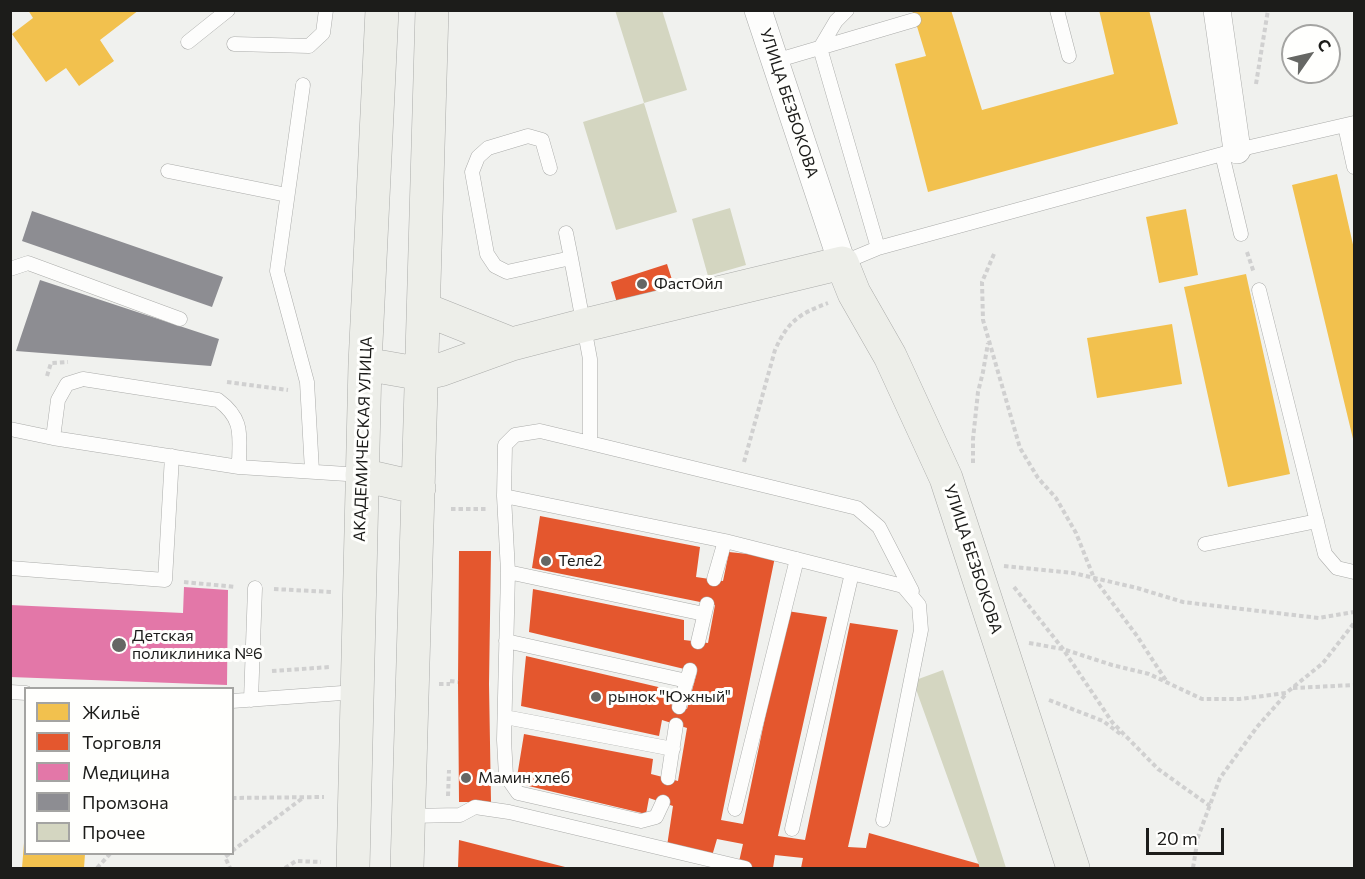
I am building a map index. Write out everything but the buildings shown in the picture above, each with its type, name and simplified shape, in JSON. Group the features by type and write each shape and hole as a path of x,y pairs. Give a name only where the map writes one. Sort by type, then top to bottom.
{"main road":[{"name":"АКАДЕМИЧЕСКАЯ УЛИЦА","path":"353,868 365,364 382,10"},
{"path":"407,868 432,10"},
{"path":"365,364 422,374 440,370 513,344 842,263"},
{"name":"УЛИЦА БЕЗБОКОВА","path":"842,263 854,293 890,356 946,478 1073,868"},
{"path":"424,309 513,344"},
{"path":"362,475 419,488"}],"street":[{"name":"УЛИЦА БЕЗБОКОВА","path":"758,10 842,263"},
{"path":"1217,10 1230,152"}],"lane":[{"path":"188,42 228,10"},
{"path":"234,44 309,46 323,33 326,10"},
{"path":"847,10 820,48 878,248"},
{"path":"1057,10 1069,56"},
{"path":"775,61 914,20"},
{"path":"303,85 277,272 307,382 312,471"},
{"path":"842,263 878,248 1230,152 1349,124 1354,167"},
{"path":"550,168 542,140 528,135 488,148 478,157 472,172 487,254 495,266 507,272 571,258"},
{"path":"1230,152 1241,234"},
{"path":"168,171 287,195"},
{"path":"566,233 590,359 590,443"},
{"path":"10,270 28,263 180,319"},
{"path":"1258,290 1324,554 1337,568 1354,572"},
{"path":"53,438 58,400 67,384 83,379 218,400 232,410 238,423 239,467"},
{"path":"10,429 53,438 239,467 362,475"},
{"path":"663,802 656,817 641,821 518,793 506,776 508,572 504,445 515,435 540,431 857,508 879,528 919,605 921,630 883,820"},
{"path":"10,568 165,580 172,456"},
{"path":"505,503 725,541 903,586 919,605"},
{"path":"1205,544 1317,521"},
{"path":"714,579 725,541"},
{"path":"735,809 797,559"},
{"path":"508,572 706,609 698,642"},
{"path":"792,829 852,573"},
{"path":"251,700 255,588"},
{"path":"506,641 688,675 680,707"},
{"path":"234,701 356,692"},
{"path":"505,717 673,749"},
{"path":"668,778 676,725"},
{"path":"409,816 460,815 475,807 509,812 745,868"}],"path":[{"path":"1241,234 1258,290"},
{"path":"994,254 982,282 983,320 1020,448 1038,478 1056,498 1076,532 1094,578 1167,682"},
{"path":"739,479 783,333 794,319 832,301"},
{"path":"973,466 973,439 978,392 988,339"},
{"path":"451,509 505,503"},
{"path":"997,565 1073,573 1137,588 1183,602 1319,618 1354,612"},
{"path":"190,582 334,592"},
{"path":"1012,585 1063,649 1112,722 1158,769 1210,806"},
{"path":"1193,868 1198,837 1220,778 1257,727 1286,693 1323,663 1354,623"},
{"path":"998,638 1063,649 1149,674 1202,699 1240,699 1286,693"},
{"path":"252,673 332,667"},
{"path":"450,681 458,682"},
{"path":"1013,683 1064,707 1102,721 1131,742"},
{"path":"1293,688 1354,685"},
{"path":"448,796 449,770"},
{"path":"234,798 324,796"},
{"path":"234,850 305,797"},
{"path":"97,868 110,855"},
{"path":"224,855 230,868"},
{"path":"285,868 296,861 321,862"}],"place":[{"name":"ФастОйл","path":"642,284"},
{"name":"Теле2","path":"546,561"},
{"name":"Детская поликлиника №6","path":"119,645"},
{"name":"рынок \"Южный\"","path":"596,697"},
{"name":"Мамин хлеб","path":"466,778"}]}
